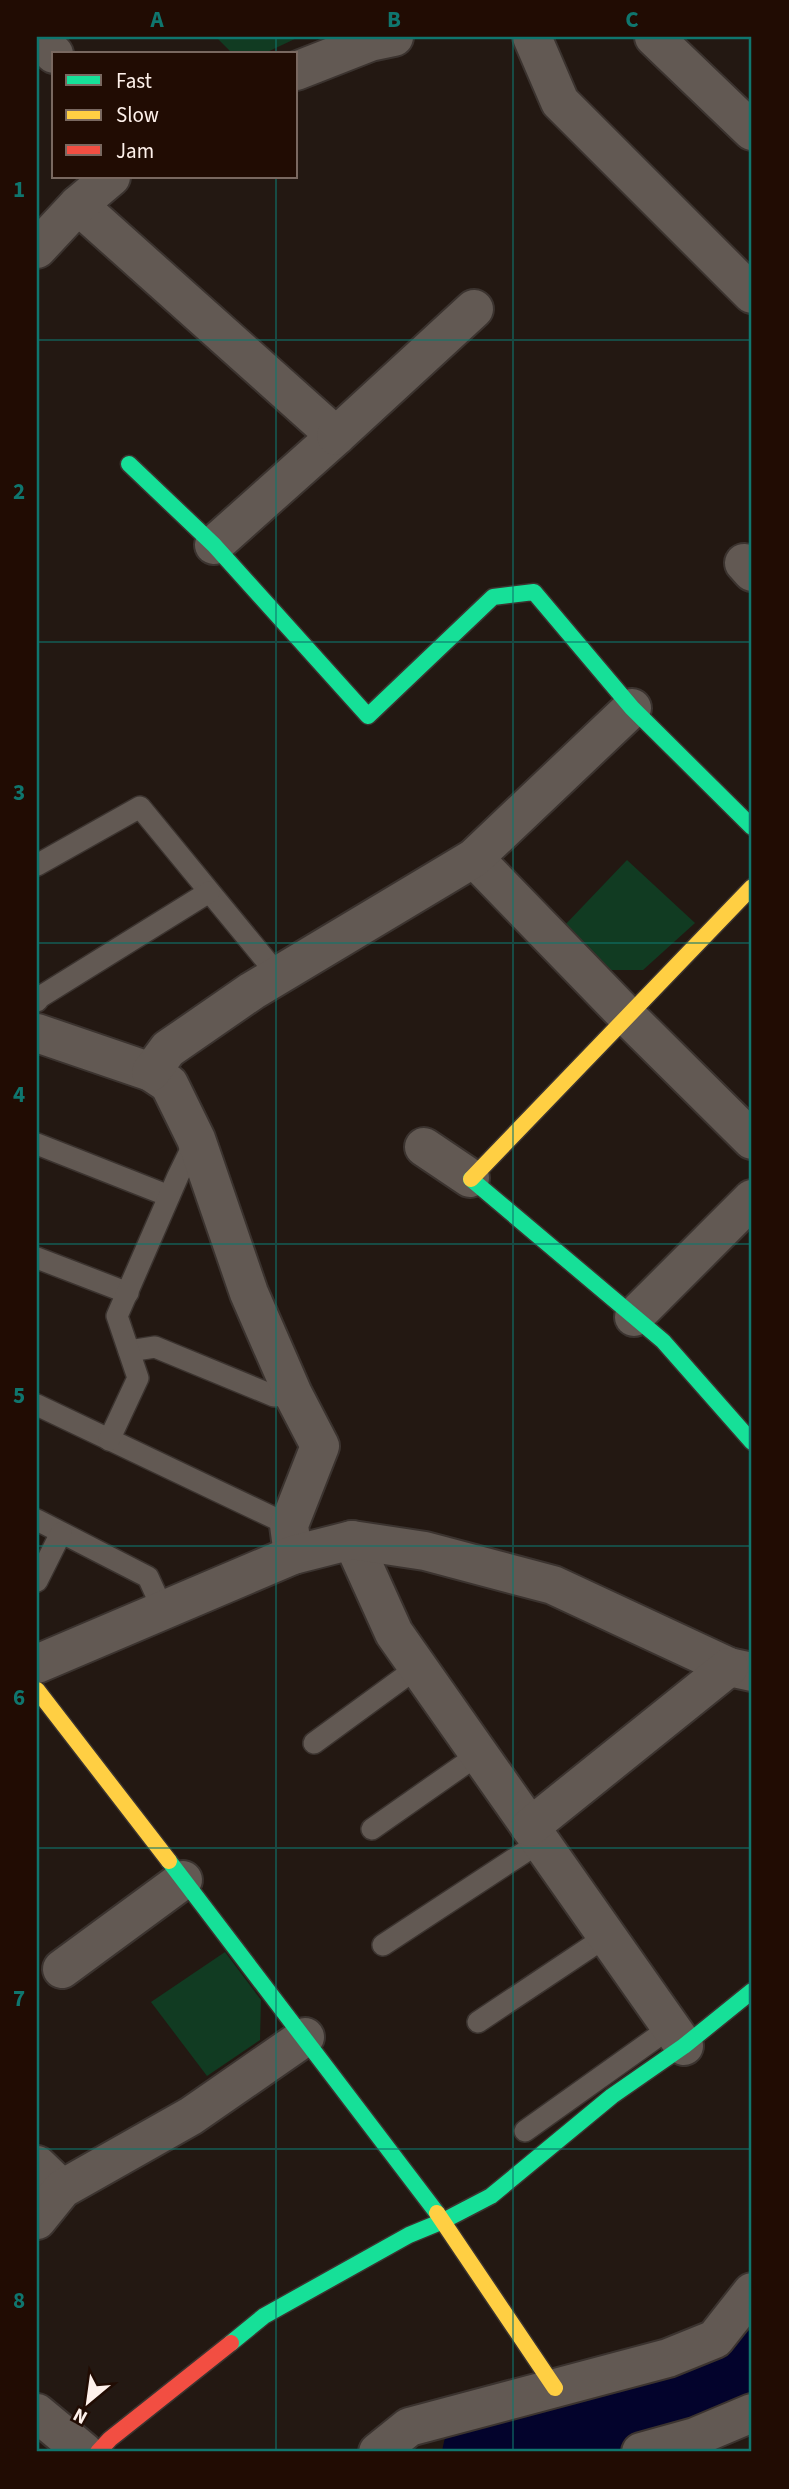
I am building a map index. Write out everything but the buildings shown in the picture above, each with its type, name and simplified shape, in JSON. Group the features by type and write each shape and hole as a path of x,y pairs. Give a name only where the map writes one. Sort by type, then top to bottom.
{"street":[{"path":"37,37 52,52"},
{"path":"298,70 370,42 394,37"},
{"path":"532,37 560,102 752,294"},
{"path":"654,37 752,131"},
{"path":"40,237 110,178"},
{"path":"78,205 336,436"},
{"path":"214,545 474,309"},
{"path":"129,464 214,545 368,716 493,597 534,592 632,708 752,827"},
{"path":"151,1072 168,1049 278,975 474,858 632,708"},
{"path":"474,858 752,1140"},
{"path":"470,1178 752,887"},
{"path":"37,1033 151,1072 169,1084 197,1139 248,1293 293,1394 320,1446 291,1540"},
{"path":"424,1147 470,1178 663,1341 752,1442"},
{"path":"634,1317 752,1199"},
{"path":"37,1664 163,1610 291,1540 352,1540 425,1551 553,1585 741,1670 535,1834"},
{"path":"352,1540 394,1633 678,2036"},
{"path":"37,1690 305,2037 443,2221 555,2388"},
{"path":"62,1969 183,1880"},
{"path":"98,2452 110,2439 264,2316 409,2235 491,2196 612,2096 678,2036 752,1991"},
{"path":"37,2220 49,2177 191,2116 305,2037"},
{"path":"377,2452 409,2427 668,2358 715,2339 752,2292"},
{"path":"37,2413 83,2452"},
{"path":"641,2452 695,2437 752,2413"}],"lane":[{"path":"37,865 140,807 278,975"},
{"path":"37,1001 209,892"},
{"path":"109,1440 138,1378 117,1316 197,1139"},
{"path":"37,1143 169,1196"},
{"path":"37,1258 128,1293"},
{"path":"129,1350 155,1347 274,1396 293,1394"},
{"path":"37,1405 109,1440 291,1540"},
{"path":"37,1520 148,1577 163,1610"},
{"path":"37,1581 61,1533"},
{"path":"314,1743 418,1667"},
{"path":"372,1829 480,1754"},
{"path":"383,1945 535,1834"},
{"path":"478,2022 607,1936"},
{"path":"525,2131 678,2036"}],"green space":[{"path":"216,37 299,37 267,52 231,52"},
{"path":"627,860 695,923 643,970 609,970 564,926"},
{"path":"225,1952 261,2000 260,2040 207,2076 151,2002"}],"waterway":[{"path":"480,2452 716,2388 743,2376 752,2368"}],"traffic: fast":[{"path":"129,464 214,545 368,716 493,597 534,592 632,708 752,827"},
{"path":"471,1179 663,1341 752,1442"},
{"path":"169,1861 437,2213"},
{"path":"231,2343 264,2316 409,2235 491,2196 612,2096 684,2046 752,1991"}],"traffic: slow":[{"path":"471,1179 752,887"},
{"path":"37,1690 169,1861"},
{"path":"437,2213 555,2388"}],"traffic: jam":[{"path":"98,2452 110,2439 231,2343"}]}
